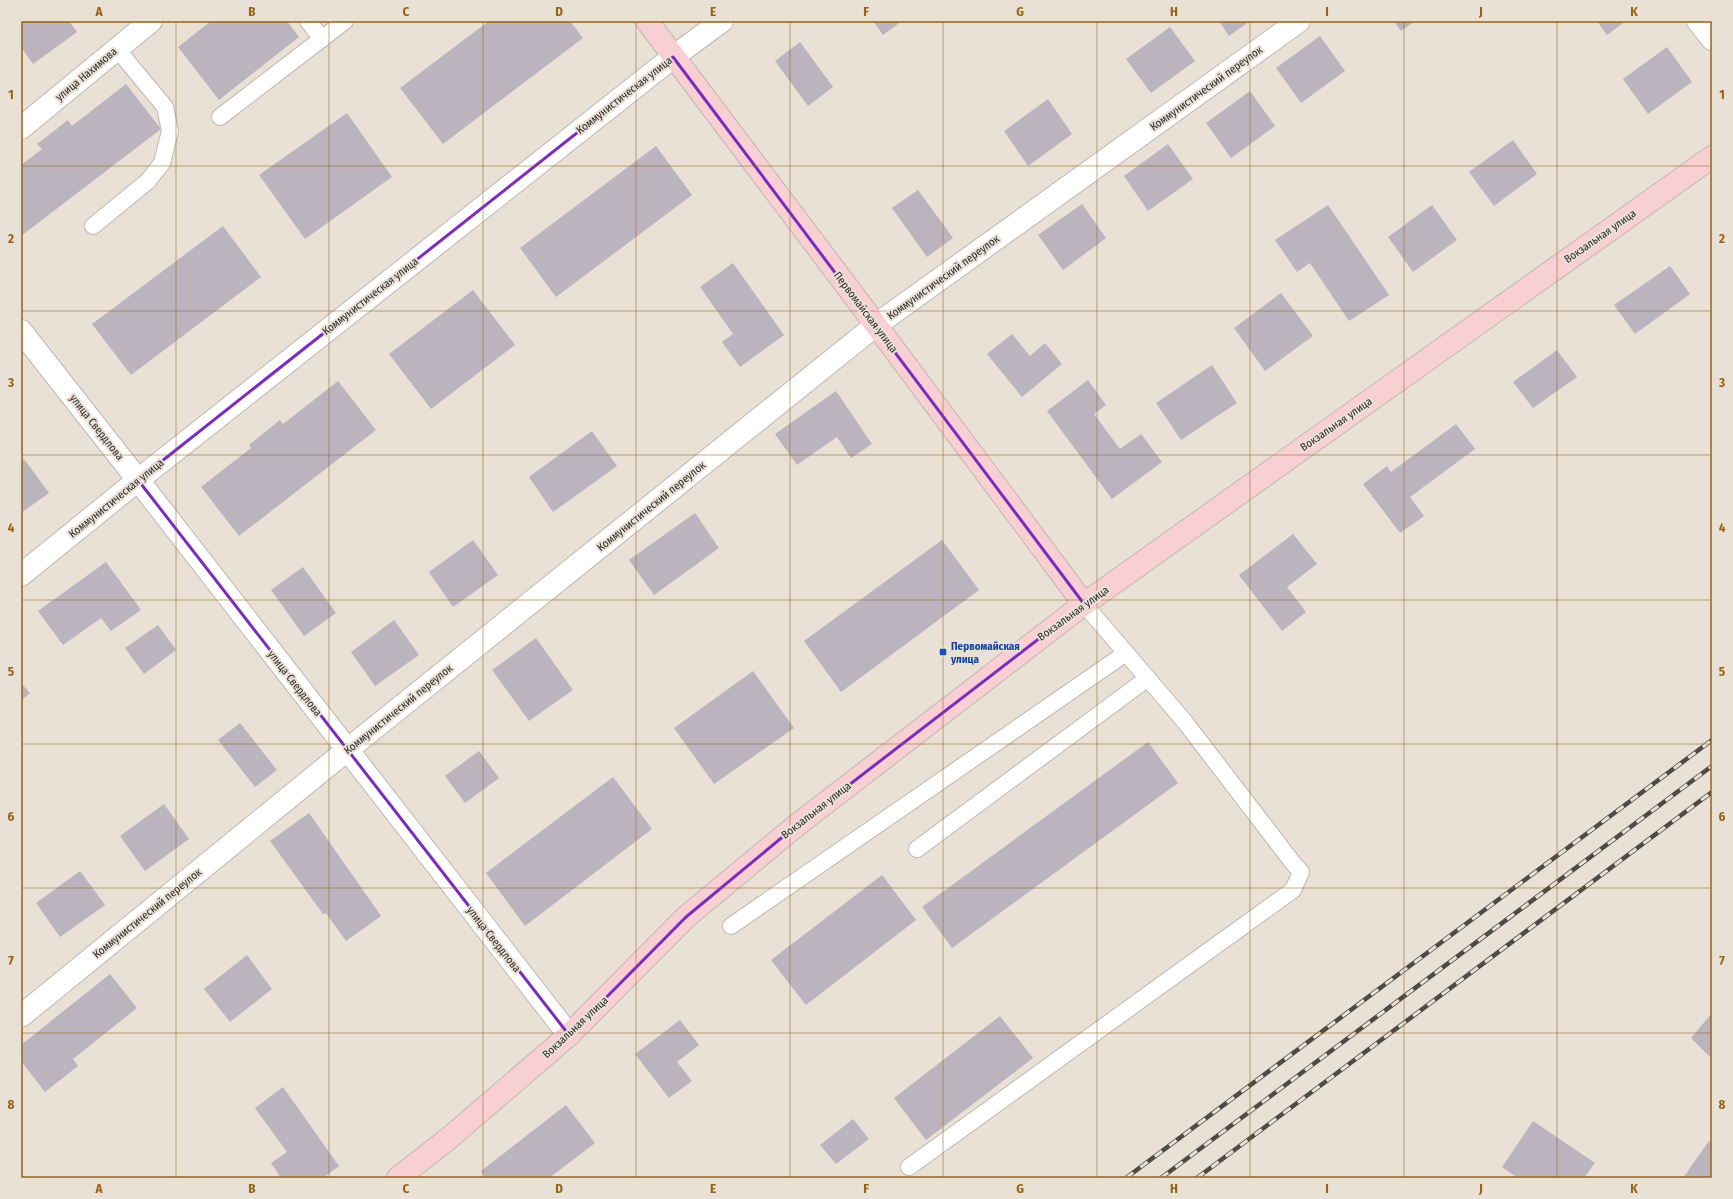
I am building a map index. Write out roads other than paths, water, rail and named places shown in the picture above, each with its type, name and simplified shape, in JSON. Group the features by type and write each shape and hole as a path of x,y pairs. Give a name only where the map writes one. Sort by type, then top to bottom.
{"main road":[{"name":"Первомайская улица","path":"647,21 1084,604"},
{"name":"Вокзальная улица","path":"398,1178 448,1139 569,1035 686,917 797,825 1084,604 1712,157"}],"street":[{"name":"улица Нахимова","path":"21,128 151,21"},
{"name":"Коммунистическая улица","path":"21,575 138,480 673,57 722,21"},
{"name":"Коммунистический переулок","path":"21,1016 347,750 876,325 1299,21"},
{"path":"1698,21 1712,39"},
{"name":"улица Свердлова","path":"21,331 569,1035"}],"lane":[{"path":"308,21 322,38"},
{"path":"220,118 345,21"},
{"path":"93,226 148,181 162,163 170,131 165,108 117,49"},
{"path":"909,1167 1293,890 1302,872 1185,722 1084,604"},
{"path":"732,926 1126,653"},
{"path":"917,849 1148,678"}],"railway":[{"path":"1126,1178 1712,740"},
{"path":"1161,1178 1712,766"},
{"path":"1197,1178 1712,792"}],"place":[{"name":"Первомайская улица","path":"943,652"}]}
